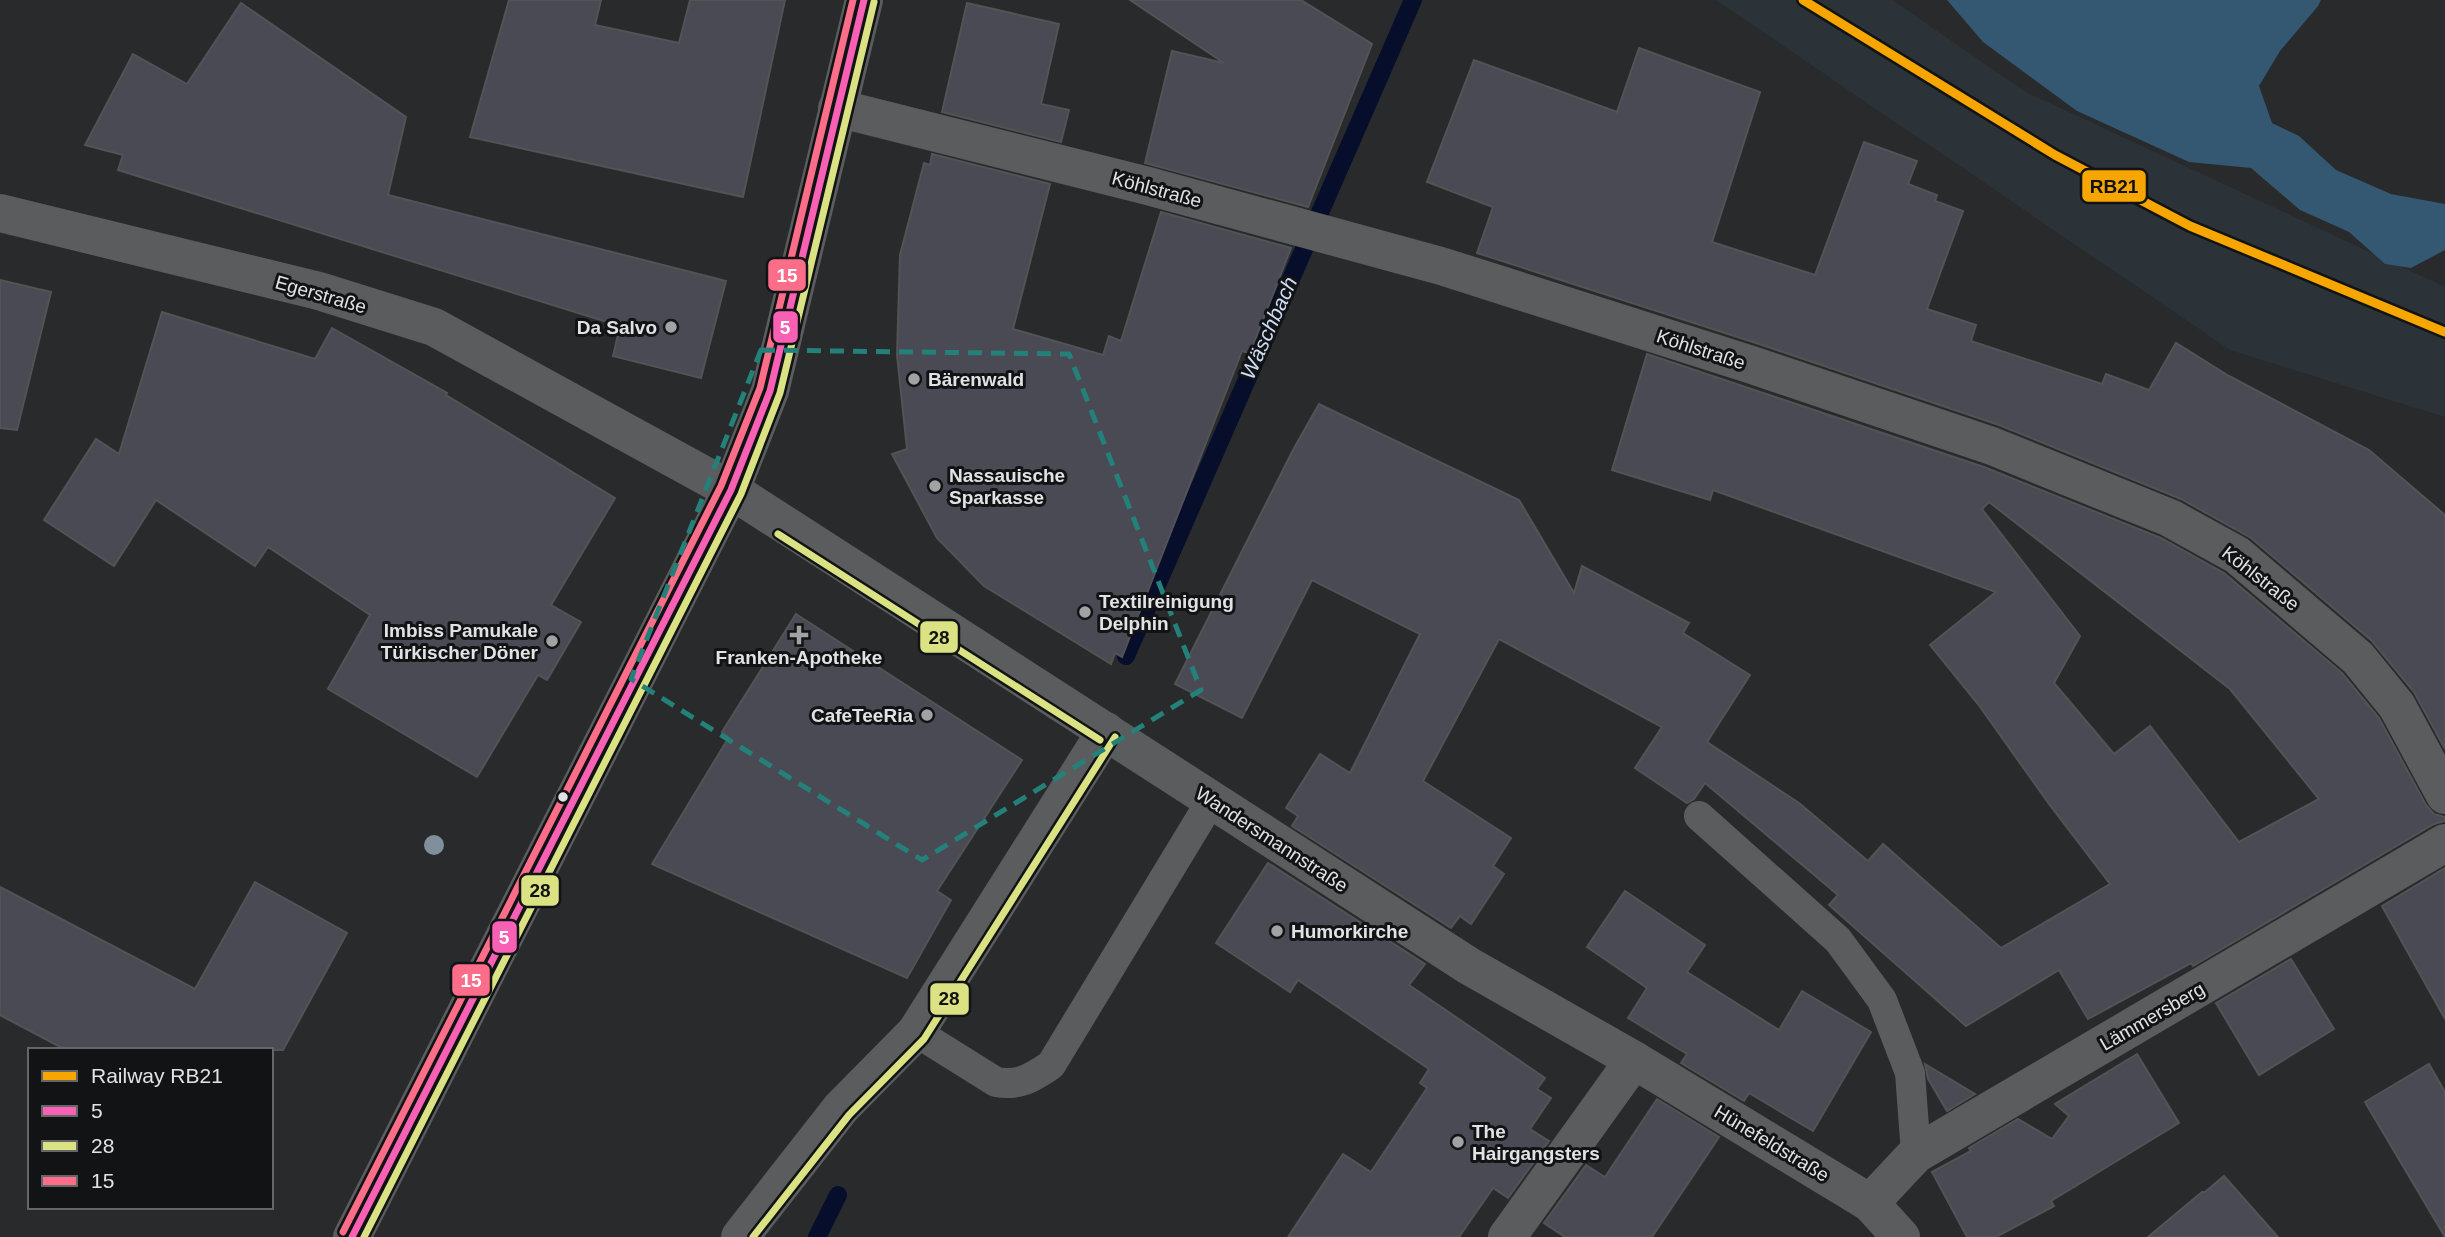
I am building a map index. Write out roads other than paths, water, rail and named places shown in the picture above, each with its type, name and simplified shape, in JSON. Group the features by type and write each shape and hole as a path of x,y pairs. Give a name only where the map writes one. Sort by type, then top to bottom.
{"street":[{"path":"352,1237 731,490 769,391 864,0"},
{"name":"Köhlstraße","path":"837,108 1135,183 1441,266 1765,369 1992,446 2171,518 2237,555 2358,658 2397,706 2445,795"},
{"name":"Egerstraße","path":"0,213 319,291 434,327 731,490"},
{"name":"Wandersmannstraße","path":"731,490 1469,966 1634,1060"},
{"path":"740,1237 841,1108 916,1032 1106,731"},
{"name":"Lämmersberg","path":"1870,1203 1916,1154 2445,844"},
{"path":"1507,1237 1634,1060"},
{"name":"Hünefeldstraße","path":"1634,1060 1870,1203 1901,1237"}],"lane":[{"path":"916,1032 996,1082 1011,1084 1030,1080 1051,1065 1211,801"},
{"path":"1699,816 1838,940 1882,1000 1910,1073 1916,1154"}],"waterway":[{"name":"Wäschbach","path":"1126,656 1413,0"},
{"name":"Wäschbach","path":"817,1237 838,1195"}],"rail line":[{"name":"RB21","path":"1803,0 2055,155 2190,226 2445,332"}],"place":[{"name":"Da Salvo","path":"671,327"},
{"name":"Bärenwald","path":"914,379"},
{"name":"Nassauische Sparkasse","path":"935,486"},
{"name":"Textilreinigung Delphin","path":"1085,612"},
{"name":"Franken-Apotheke","path":"799,635"},
{"name":"Imbiss Pamukale Türkischer Döner","path":"552,641"},
{"name":"CafeTeeRia","path":"927,715"},
{"name":"Humorkirche","path":"1277,931"},
{"name":"The Hairgangsters","path":"1458,1142"}]}
